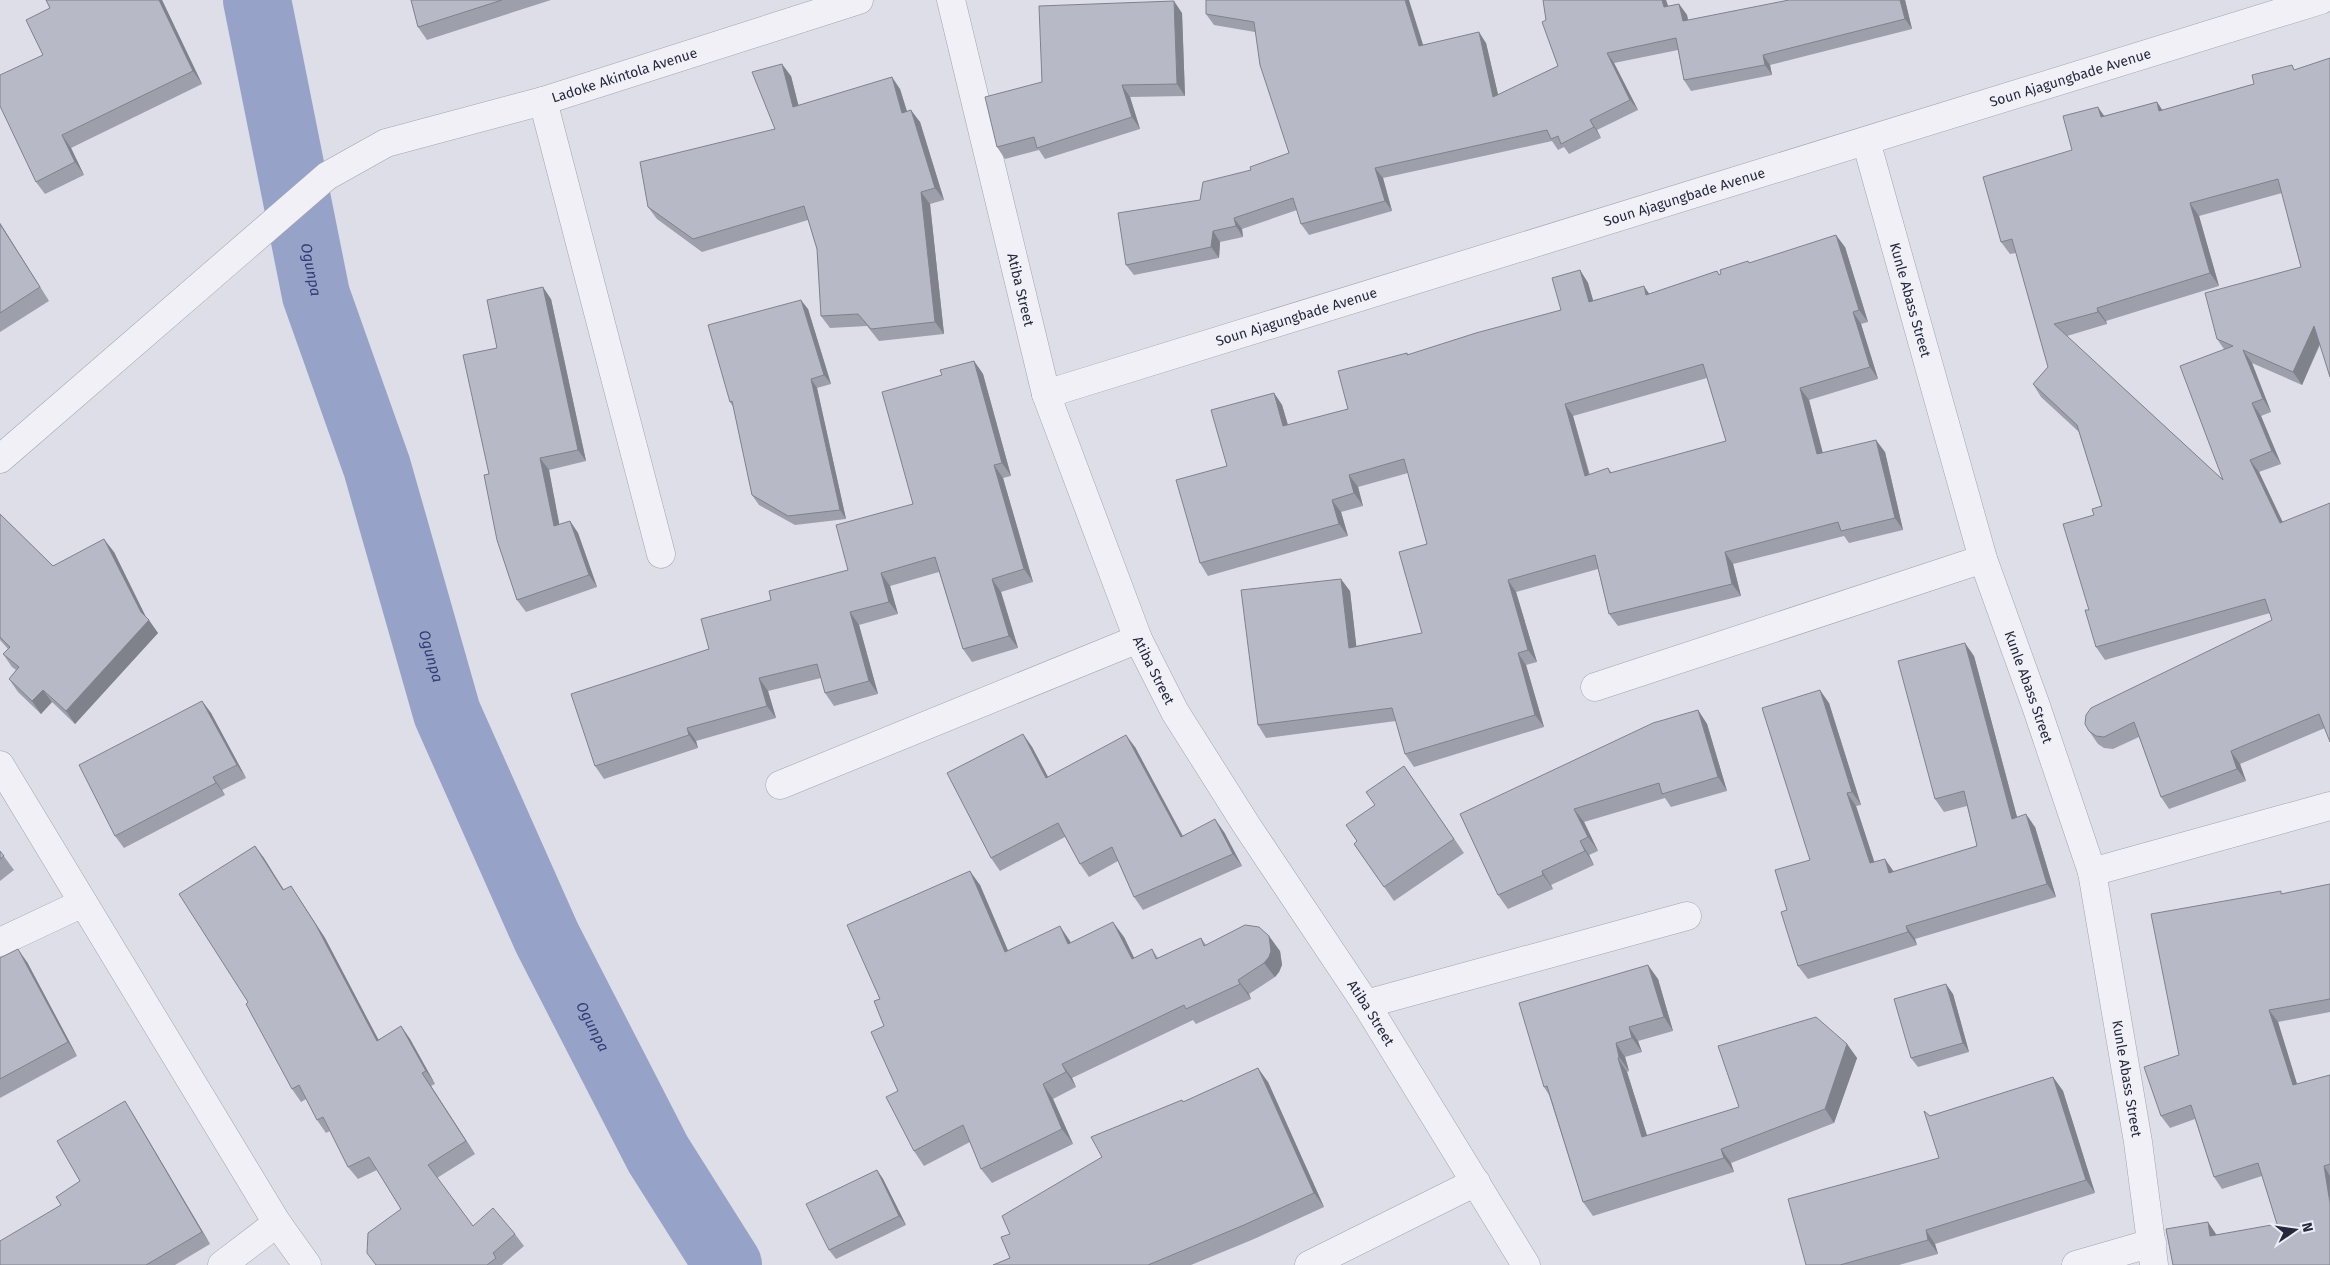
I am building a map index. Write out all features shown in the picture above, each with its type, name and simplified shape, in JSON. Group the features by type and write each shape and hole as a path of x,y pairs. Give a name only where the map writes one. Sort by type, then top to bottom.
{"street":[{"name":"Ladoke Akintola Avenue","path":"0,459 327,176 386,143 542,101 859,0"},
{"name":"Atiba Street","path":"951,0 1046,394 1138,639 1176,712 1248,826 1366,1004 1526,1265"},
{"name":"Soun Ajagungbade Avenue","path":"1046,394 2321,0"},
{"path":"542,101 661,554"},
{"name":"Kunle Abass Street","path":"1866,141 1983,559 2036,706 2092,872 2138,1142 2153,1254"},
{"path":"1594,687 1983,559"},
{"path":"780,785 1138,639"},
{"path":"0,765 277,1223 308,1265"},
{"path":"2092,872 2330,806"},
{"path":"0,942 82,903"},
{"path":"1366,1004 1687,916"},
{"path":"1309,1265 1476,1182"},
{"path":"222,1265 277,1223"},
{"path":"2076,1265 2153,1254"}],"building":[{"path":"46,0 159,0 193,71 62,135 75,162 36,182 0,106 0,75 43,55 26,20 50,8"},
{"path":"411,0 502,0 418,27"},
{"path":"1206,0 1405,0 1419,46 1479,32 1493,97 1558,66 1542,22 1546,20 1543,0 1662,0 1664,7 1679,4 1683,21 1789,0 1900,0 1905,19 1763,55 1765,65 1684,80 1676,38 1607,53 1630,100 1590,120 1594,127 1561,144 1558,136 1551,139 1547,130 1375,168 1385,201 1301,224 1293,198 1234,218 1236,226 1213,231 1211,247 1126,265 1118,213 1200,200 1203,182 1251,170 1250,167 1289,153 1260,65 1254,22 1206,14"},
{"path":"1174,1 1177,84 1122,85 1132,117 1037,148 1034,137 997,147 985,97 1042,82 1039,6"},
{"path":"2330,58 2330,377 2314,326 2293,372 2243,350 2263,399 2252,403 2272,451 2250,460 2280,523 2330,503 2330,742 2319,714 2231,751 2237,769 2161,797 2134,722 2104,737 2096,736 2089,731 2085,724 2086,715 2091,708 2272,620 2265,599 2096,647 2085,610 2089,610 2063,524 2094,515 2092,509 2102,506 2077,425 2033,384 2048,367 2012,239 2001,242 1983,177 2072,150 2063,116 2098,107 2101,117 2157,102 2159,111 2254,84 2252,75 2292,65 2294,70","holes":["2278,179 2301,267 2205,293 2217,339 2233,346 2180,366 2223,480 2054,324 2098,312 2097,308 2210,273 2190,203"]},
{"path":"782,64 793,107 892,77 902,113 911,110 935,188 921,192 935,322 871,329 858,314 821,316 817,249 804,206 693,239 648,207 640,162 775,129 752,72"},
{"path":"0,224 40,287 0,313"},
{"path":"1836,235 1859,310 1853,312 1870,367 1800,388 1817,454 1876,440 1895,518 1841,531 1838,522 1725,552 1732,584 1609,614 1595,555 1508,580 1528,650 1518,653 1535,715 1405,754 1392,708 1258,725 1241,590 1341,579 1349,648 1422,633 1399,552 1427,544 1404,459 1349,475 1354,493 1332,500 1339,524 1200,563 1176,480 1227,466 1211,410 1274,393 1283,426 1348,409 1338,371 1407,353 1407,355 1476,333 1561,310 1552,278 1580,270 1589,302 1644,286 1646,295 1717,271 1719,275 1721,274 1720,270 1748,261 1749,263","holes":["1703,364 1726,441 1610,473 1608,468 1585,476 1565,404"]},
{"path":"543,287 578,450 540,458 554,526 570,521 589,575 517,600 497,540 484,475 489,474 463,355 497,348 487,300"},
{"path":"801,300 824,375 811,379 840,510 788,516 752,495 732,401 730,402 708,325"},
{"path":"974,361 1002,463 994,465 1024,569 992,579 1009,636 963,649 935,557 881,573 889,602 850,612 869,681 825,693 817,664 759,678 767,706 687,728 689,735 595,766 571,694 709,649 701,619 771,600 769,591 848,570 836,525 913,504 882,392 942,375 940,370"},
{"path":"0,514 53,566 104,539 141,612 149,620 66,711 43,690 32,701 9,679 19,667 3,654 10,647 0,637"},
{"path":"1965,643 2012,819 2026,814 2047,884 1906,926 1908,932 1798,966 1781,912 1787,910 1775,870 1810,860 1762,708 1820,690 1852,792 1847,793 1870,863 1885,859 1889,873 1977,846 1964,791 1935,799 1898,661"},
{"path":"202,701 237,765 213,777 216,783 115,836 79,765"},
{"path":"1698,710 1718,777 1662,794 1659,783 1574,809 1588,837 1580,841 1585,851 1542,871 1543,875 1498,895 1460,814 1653,723"},
{"path":"1023,734 1046,778 1126,735 1181,837 1215,819 1233,854 1134,897 1112,847 1080,864 1058,823 991,858 947,773"},
{"path":"1404,766 1454,839 1384,887 1354,844 1357,841 1346,825 1375,805 1366,792"},
{"path":"255,846 283,890 291,886 316,925 377,1041 401,1026 426,1071 422,1073 466,1141 428,1165 473,1226 493,1208 515,1234 493,1253 496,1258 487,1265 376,1265 367,1253 368,1233 401,1209 369,1157 348,1167 323,1117 317,1120 299,1085 292,1089 246,1004 248,1002 179,894"},
{"path":"0,851 4,856 0,859"},
{"path":"970,871 1005,952 1060,926 1068,944 1113,922 1132,959 1152,949 1156,959 1201,938 1204,946 1245,925 1259,927 1269,936 1271,951 1264,963 1238,980 1240,984 1186,1009 1184,1005 1062,1064 1066,1072 1043,1084 1062,1129 981,1169 963,1125 914,1151 886,1097 898,1091 871,1032 884,1026 874,1001 880,999 847,925"},
{"path":"2330,884 2330,999 2269,1010 2293,1085 2330,1075 2330,1164 2324,1166 2330,1203 2330,1265 2173,1265 2166,1229 2208,1222 2210,1236 2277,1224 2258,1163 2214,1177 2191,1105 2161,1116 2144,1067 2179,1055 2151,914 2281,891 2281,894"},
{"path":"18,949 68,1042 0,1079 0,958"},
{"path":"1648,965 1664,1017 1629,1027 1632,1038 1616,1043 1618,1058 1642,1137 1739,1107 1718,1046 1816,1017 1847,1044 1825,1109 1721,1149 1724,1158 1583,1202 1547,1086 1544,1087 1519,1003"},
{"path":"1946,984 1963,1043 1911,1058 1894,999"},
{"path":"1258,1068 1314,1193 1244,1225 1148,1265 993,1265 1010,1258 1001,1237 1010,1234 1002,1216 1102,1157 1091,1137 1182,1100 1183,1102"},
{"path":"2053,1077 2086,1180 1926,1230 1928,1240 1840,1265 1806,1265 1788,1199 1939,1158 1924,1111 1930,1116"},
{"path":"125,1101 202,1232 146,1265 0,1265 0,1241 61,1205 56,1197 80,1181 57,1141"},
{"path":"877,1170 899,1216 829,1250 806,1204"}],"waterway":[{"name":"Ogunpa","path":"257,0 316,295 377,467 447,713 547,938 658,1154 728,1265"}]}
